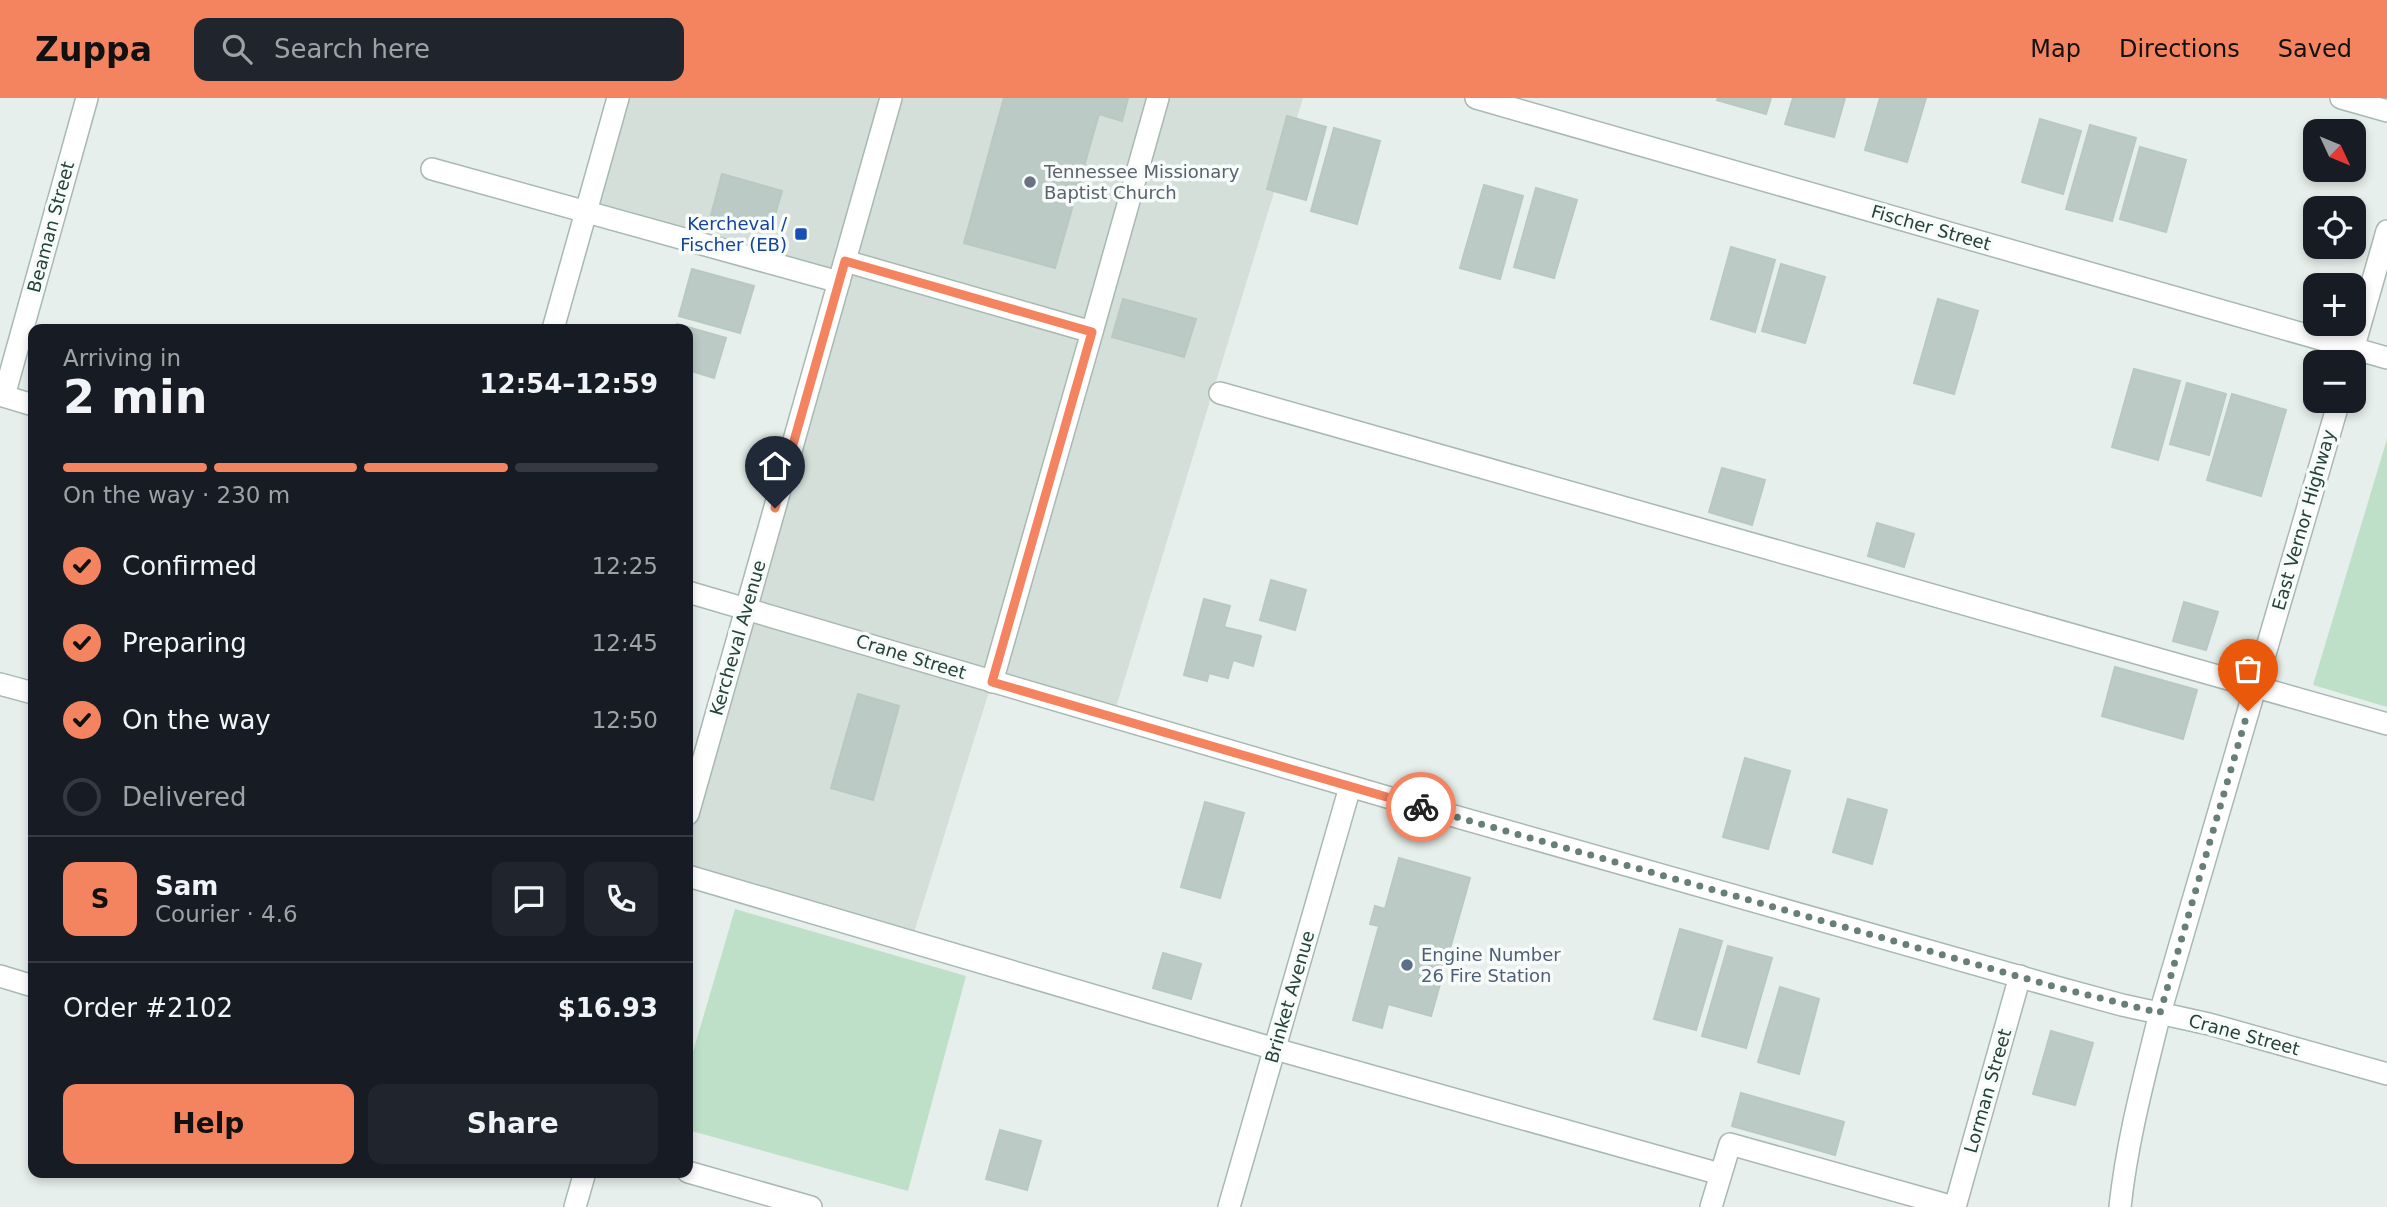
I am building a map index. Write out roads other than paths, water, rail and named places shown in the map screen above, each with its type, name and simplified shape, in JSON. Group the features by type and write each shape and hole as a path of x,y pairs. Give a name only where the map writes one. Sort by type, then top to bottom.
{"street":[{"name":"Beaman Street","path":"2,396 87,98"},
{"path":"554,324 618,98"},
{"name":"Kercheval Avenue","path":"693,796 891,98"},
{"path":"992,682 1158,98"},
{"name":"Fischer Street","path":"1476,98 2335,350"},
{"path":"2341,98 2387,111"},
{"path":"432,169 839,282"},
{"path":"2353,350 2387,231"},
{"path":"845,261 1092,332"},
{"name":"Fischer Street","path":"2366,356 2387,358"},
{"path":"1220,393 2387,724"},
{"path":"2,396 28,404"},
{"name":"East Vernor Highway","path":"2120,1207 2124,1164 2160,1013 2335,413"},
{"name":"Crane Street","path":"693,593 1350,786 2069,991 2209,1024 2387,1074"},
{"path":"0,684 28,692"},
{"name":"Brinket Avenue","path":"1229,1207 1350,786"},
{"path":"693,877 1275,1049 1720,1174"},
{"path":"0,976 28,984"},
{"name":"Lorman Street","path":"1955,1207 2020,976"},
{"path":"1711,1207 1730,1143 1955,1207"},
{"path":"693,1173 811,1207"},
{"path":"575,1207 583,1178"}],"place":[{"name":"Tennessee Missionary Baptist Church","path":"1030,182"},
{"name":"Kercheval / Fischer (EB)","path":"801,234"},
{"name":"Engine Number 26 Fire Station","path":"1407,965"}]}
